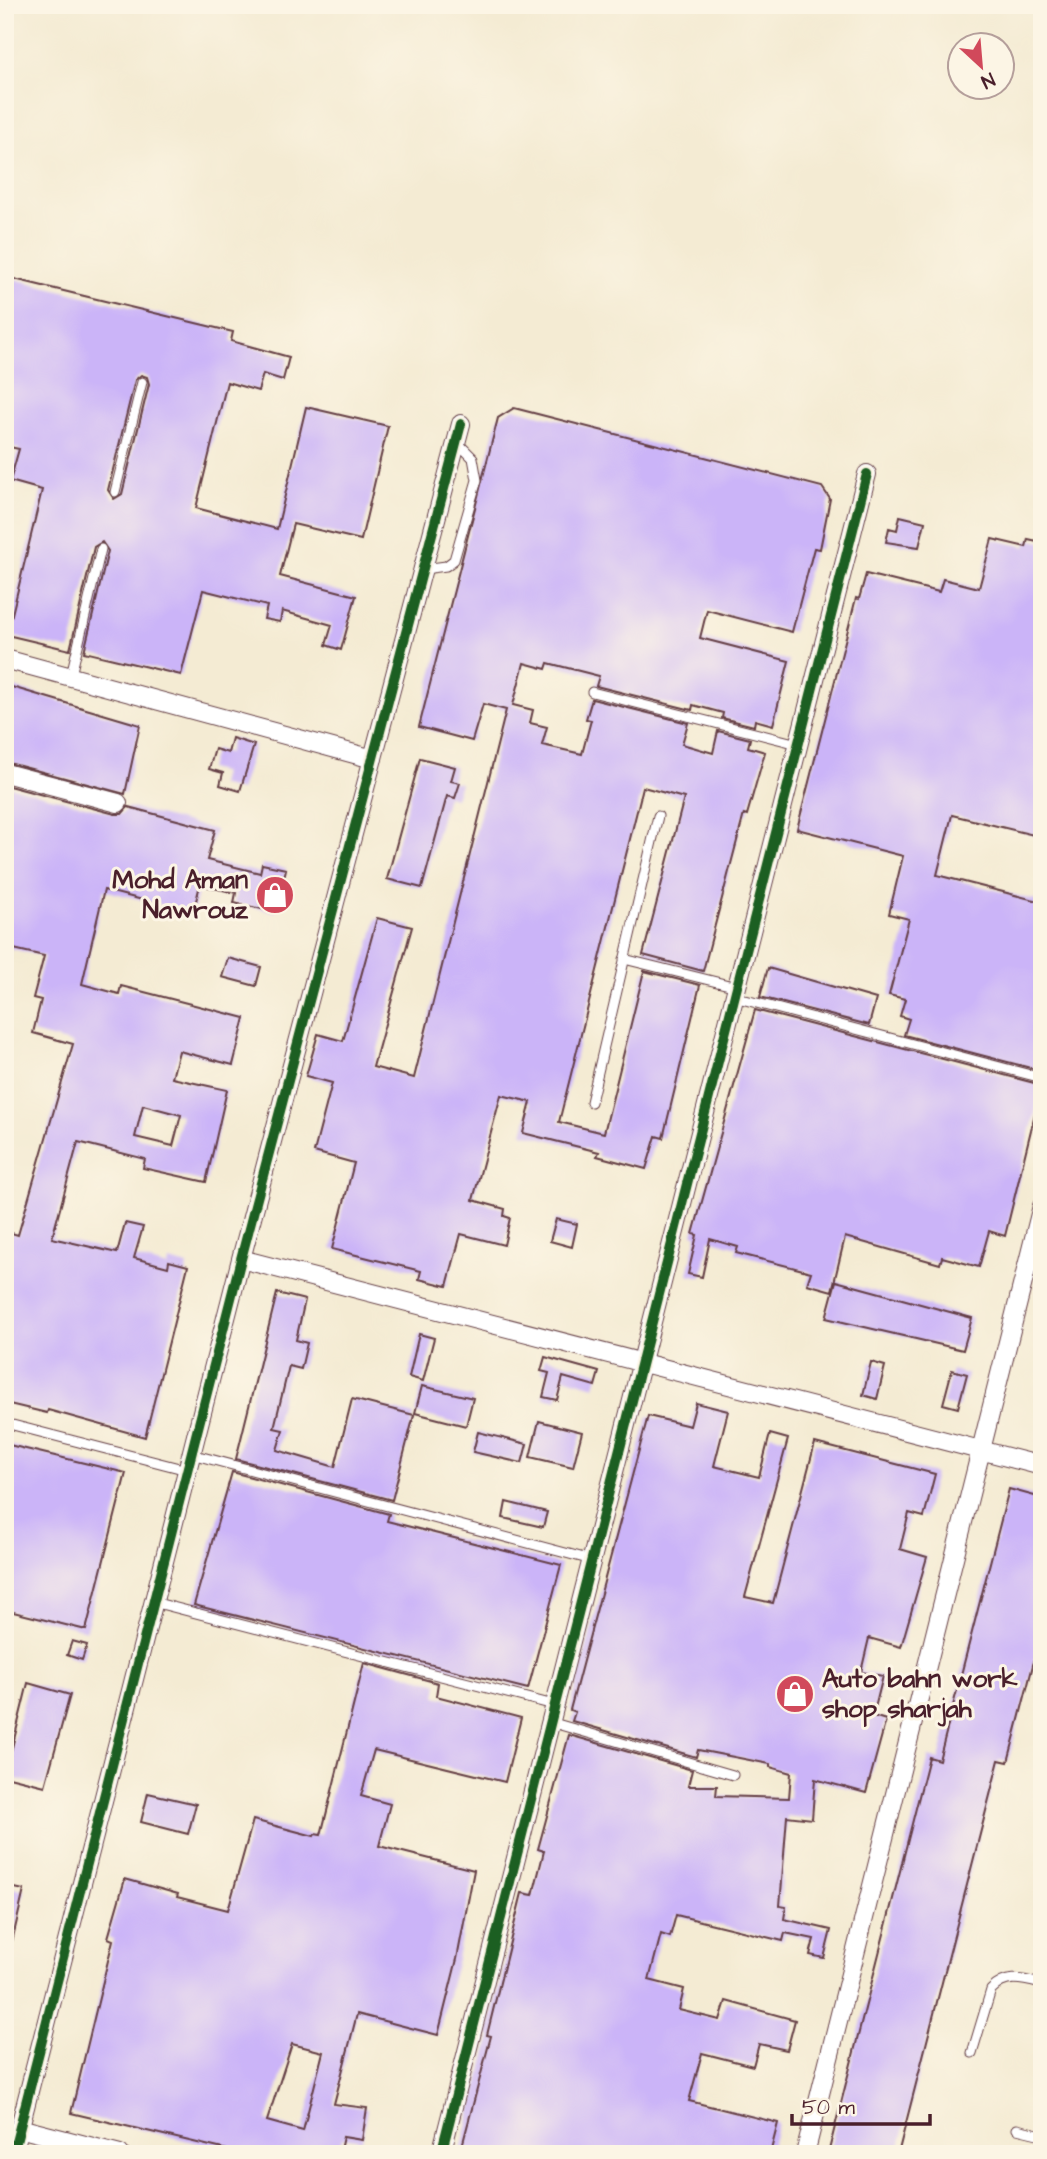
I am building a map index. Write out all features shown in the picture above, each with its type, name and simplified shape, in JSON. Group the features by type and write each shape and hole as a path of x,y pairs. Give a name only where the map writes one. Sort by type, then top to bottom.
{"street":[{"path":"13,2154 241,1259 459,433"},
{"path":"440,2154 867,474"},
{"path":"5,659 373,759"},
{"path":"5,773 118,803"},
{"path":"805,2154 1042,1206"},
{"path":"241,1259 1042,1465"},
{"path":"19,2128 120,2154"}],"lane":[{"path":"116,492 142,382"},
{"path":"424,569 446,566 454,560 474,492 477,480 473,458 459,433"},
{"path":"71,676 101,549"},
{"path":"592,692 798,744"},
{"path":"591,1102 658,816"},
{"path":"624,959 1042,1078"},
{"path":"5,1423 189,1462 592,1560"},
{"path":"153,1602 552,1713 733,1774"},
{"path":"972,2053 991,1990 996,1984 1011,1978 1042,1983"},
{"path":"1017,2129 1042,2135"}],"building":[{"path":"10,278 233,332 231,341 289,357 283,380 263,374 258,391 227,382 196,508 277,529 306,407 388,426 361,540 293,524 280,576 356,596 341,650 326,645 332,625 282,611 280,622 264,619 267,606 203,590 181,675 84,652 108,551 102,542 94,547 70,650 7,635 42,490 10,481 19,449 5,446 5,294","holes":["141,375 147,377 149,384 122,494 114,499 108,490 135,380"]},
{"path":"514,408 822,487 830,499 820,549 814,548 792,632 707,610 700,638 789,661 773,725 755,720 754,726 722,718 723,713 693,705 692,710 596,686 599,676 548,663 546,669 524,663 513,705 533,710 530,723 547,727 542,745 582,754 591,720 586,719 592,699 688,723 682,744 713,753 718,731 750,739 748,747 765,752 747,815 744,814 703,971 643,955 684,798 643,787 559,1122 604,1133 644,971 700,985 663,1138 656,1136 646,1169 597,1156 599,1152 523,1133 531,1102 501,1095 473,1200 505,1209 504,1216 510,1218 504,1245 461,1234 447,1286 419,1279 421,1271 332,1249 354,1163 314,1152 332,1083 306,1076 318,1034 343,1041 377,918 412,927 373,1067 414,1078 506,710 483,704 472,741 419,727 498,418"},
{"path":"900,516 925,522 919,547 886,542 889,528 897,530"},
{"path":"992,539 1026,547 1028,539 1042,542 1042,837 952,815 937,875 1042,902 1042,1071 904,1035 909,1019 900,1016 905,999 889,995 909,919 889,914 903,856 797,829 856,598 859,599 866,574 939,592 943,579 979,588"},
{"path":"5,685 140,725 125,794 5,762"},
{"path":"232,738 254,745 240,791 220,785 223,773 209,769 215,749 228,753"},
{"path":"420,758 455,767 451,781 460,783 455,798 447,796 422,888 387,879"},
{"path":"5,785 115,814 122,814 128,807 215,830 207,860 260,873 262,864 286,869 276,912 234,903 236,893 200,885 193,913 104,890 82,984 119,994 121,986 245,1018 233,1065 179,1051 172,1078 227,1090 206,1182 143,1168 145,1159 78,1142 52,1238 117,1253 125,1223 143,1227 134,1258 168,1267 169,1261 188,1266 145,1437 48,1410 47,1413 5,1403 5,1231 18,1235 73,1044 33,1033 41,1000 33,998 44,956 5,947","holes":["143,1105 181,1115 173,1146 135,1137"]},
{"path":"228,958 261,967 256,986 222,977"},
{"path":"768,968 876,999 869,1025 760,997"},
{"path":"755,1010 1042,1085 1005,1236 989,1231 979,1267 942,1257 940,1264 845,1237 832,1291 807,1284 811,1272 736,1253 738,1247 710,1239 702,1277 688,1274 697,1235 693,1234"},
{"path":"556,1219 577,1224 572,1247 550,1241"},
{"path":"836,1281 972,1318 963,1350 826,1318"},
{"path":"277,1293 305,1300 296,1340 307,1343 301,1369 289,1366 274,1428 283,1430 277,1450 335,1467 352,1399 414,1415 392,1500 236,1459"},
{"path":"419,1334 434,1338 423,1381 409,1377"},
{"path":"545,1357 599,1372 595,1386 563,1377 557,1400 543,1397 549,1373 541,1371"},
{"path":"871,1362 885,1366 877,1399 863,1395"},
{"path":"952,1370 967,1374 958,1408 943,1404"},
{"path":"422,1386 473,1398 466,1426 415,1413"},
{"path":"696,1403 728,1411 714,1466 759,1477 770,1434 788,1439 745,1597 773,1603 815,1443 935,1474 924,1517 909,1513 900,1549 927,1557 901,1647 869,1638 861,1672 883,1676 873,1716 886,1720 866,1793 815,1779 812,1819 787,1816 780,1906 786,1907 784,1919 831,1930 824,1958 810,1955 814,1939 785,1933 783,1941 676,1915 670,1937 661,1934 649,1980 684,1989 679,2010 720,2020 726,2001 795,2020 787,2050 759,2044 753,2066 702,2053 689,2101 778,2123 770,2154 460,2154 491,2036 487,2035 522,1893 533,1895 544,1851 538,1849 569,1735 692,1770 688,1786 717,1786 716,1796 789,1798 791,1773 770,1767 770,1764 698,1750 696,1757 572,1721 575,1712 570,1710 648,1416 690,1426"},
{"path":"539,1421 582,1432 573,1467 530,1457"},
{"path":"478,1432 527,1444 522,1463 473,1452"},
{"path":"5,1444 126,1473 86,1630 5,1610"},
{"path":"232,1472 389,1514 387,1521 561,1565 528,1689 194,1605"},
{"path":"1009,1489 1042,1498 1042,1630 1008,1762 999,1760 898,2154 828,2154 929,1757 939,1760"},
{"path":"506,1502 547,1512 543,1527 503,1518"},
{"path":"72,1641 87,1645 82,1660 67,1655"},
{"path":"364,1663 438,1683 436,1696 521,1718 505,1782 374,1750 361,1796 390,1804 379,1846 474,1870 457,1959 438,2035 357,2014 334,2104 367,2108 362,2140 343,2137 339,2154 244,2154 71,2113 113,1940 108,1938 125,1879 178,1894 177,1897 228,1910 253,1820 314,1836 321,1835","holes":["292,2044 323,2052 303,2131 267,2121"]},
{"path":"28,1683 70,1695 45,1786 5,1776"},
{"path":"148,1793 196,1804 188,1834 141,1822"},
{"path":"5,1886 24,1890 11,1946 5,1945"}],"cycle path":[{"path":"13,2154 241,1259 461,424"},
{"path":"441,2154 867,474"}],"place":[{"name":"Mohd Aman Nawrouz","path":"275,895"},
{"name":"Auto bahn work shop sharjah","path":"795,1694"}]}
